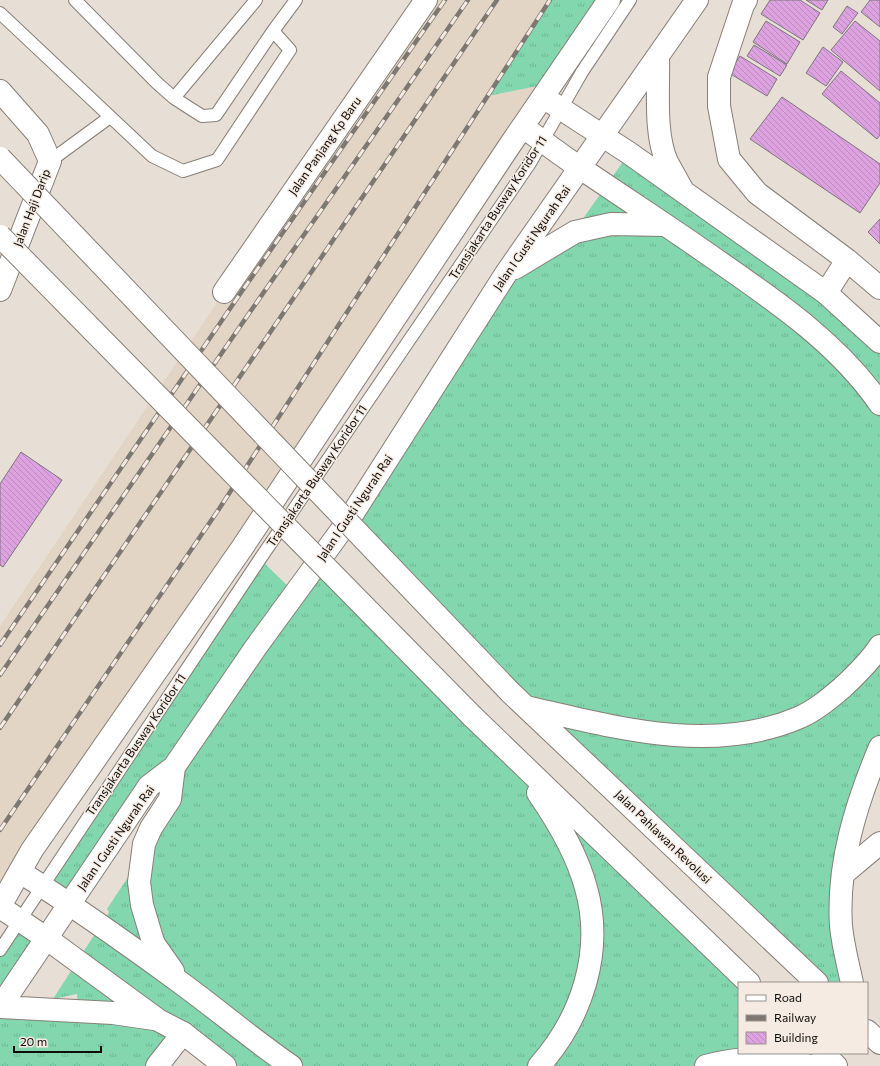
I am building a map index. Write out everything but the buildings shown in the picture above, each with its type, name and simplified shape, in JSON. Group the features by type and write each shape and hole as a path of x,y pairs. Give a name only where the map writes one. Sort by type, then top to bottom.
{"main road":[{"name":"Jalan Panjang Kp Baru","path":"224,292 426,0"},
{"path":"225,1066 183,1034 158,1020 46,938 0,907 37,844 242,548 609,0"},
{"name":"Jalan I Gusti Ngurah Rai","path":"0,1007 149,786 174,767 256,647 348,521 507,272 603,137 697,0"},
{"path":"746,0 719,77 719,106 729,159 757,193 847,260 880,288"},
{"path":"658,58 659,121 661,136 668,162 683,192"},
{"name":"Jalan Haji Darip","path":"0,91 38,134 50,161 0,290"},
{"path":"543,97 683,192 826,293 880,342"},
{"path":"523,127 580,168 667,225 755,286 813,332 860,377 880,404"},
{"name":"Jalan Pahlawan Revolusi","path":"0,158 510,692 816,982"},
{"path":"507,272 575,232 611,224 667,225"},
{"path":"0,236 516,760 748,982"},
{"path":"826,293 847,260"},
{"path":"526,707 598,723 678,735 704,737 730,735 760,730 799,718 828,700 856,675 880,646"},
{"path":"852,982 841,927 843,874 850,831 856,809 880,747"},
{"path":"516,760 549,809 572,850 587,889 592,927 592,947 589,969 577,1008 567,1029 539,1066"},
{"path":"174,767 170,799 151,828 144,844 139,882 142,905 154,944 182,984"},
{"path":"843,874 880,843"},
{"path":"20,872 70,903 182,984 238,1028 291,1066"},
{"path":"0,1007 113,1014 158,1020"},
{"path":"868,1032 880,1043"},
{"path":"157,1066 183,1034"},
{"path":"824,1054 836,1066"},
{"path":"706,1066 740,1059 763,1058 811,1066"}],"lane":[{"path":"75,0 157,83 174,98 202,116 216,115 296,0"},
{"path":"174,98 256,0"},
{"name":"Transjakarta Busway Koridor 11","path":"0,950 260,559 530,163 582,72 630,0"},
{"path":"0,13 152,156 183,171 217,160 290,50 273,31"},
{"path":"50,161 110,117"}],"shaded area":[{"path":"425,0 549,0 488,96 552,83 0,906 0,626 224,292"}],"green space":[{"path":"549,0 609,0 552,83 488,96"},
{"path":"629,153 880,342 880,748 846,854 852,982 816,982 348,521 507,272 580,223"},
{"path":"260,559 296,594 319,561 738,982 738,1054 824,1054 836,1066 225,1066 183,1034 157,1066 0,1066 0,1007 78,1012 77,994 53,999 109,912 107,909 132,871 139,884 174,767 70,903 43,886"},
{"path":"13,932 46,938 0,1007 0,950"}],"railway":[{"path":"0,645 240,294 445,0"},
{"path":"0,675 250,312 468,0"},
{"path":"0,728 497,0"},
{"path":"0,830 219,509 550,0"}]}
